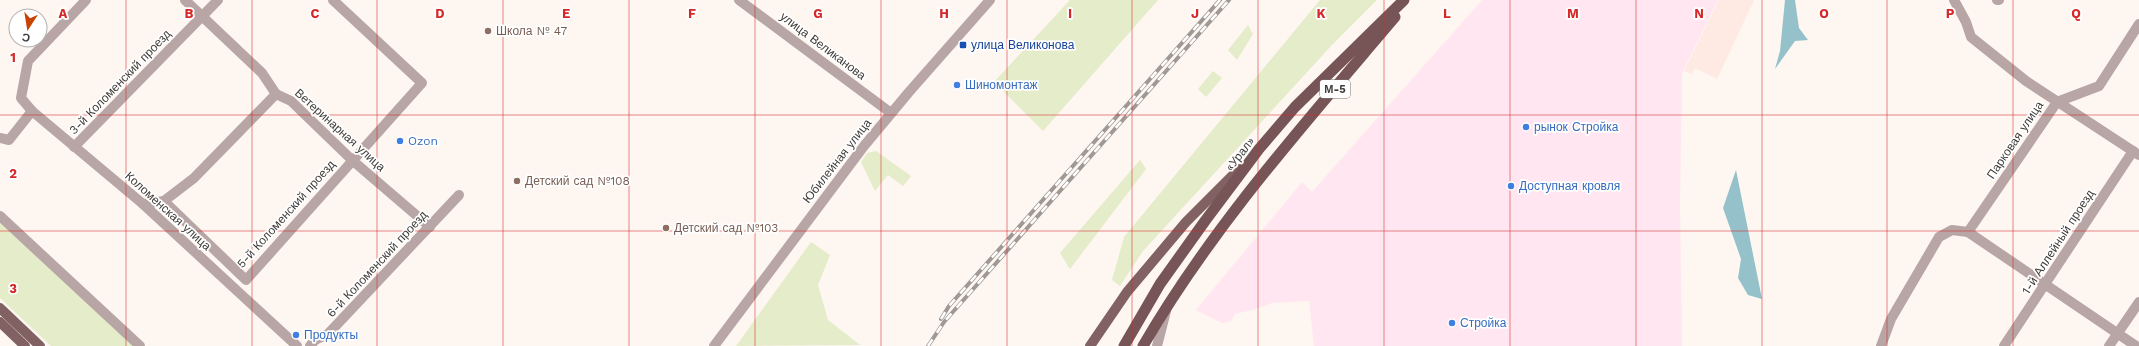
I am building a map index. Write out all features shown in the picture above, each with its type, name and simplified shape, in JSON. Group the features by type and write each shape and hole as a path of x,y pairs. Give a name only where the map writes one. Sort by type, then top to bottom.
{"highway":[{"name":"«Урал»","path":"1124,346 1160,284 1259,149 1295,108 1404,0"},
{"name":"М-5","path":"1143,346 1169,301 1260,178 1410,0"}],"main road":[{"path":"1090,346 1127,292 1186,222 1259,149"},
{"path":"0,308 40,346"},
{"path":"0,322 25,346"}],"street":[{"name":"Коломенская улица","path":"86,0 28,61 21,98 32,111 143,204 297,346"},
{"name":"Ветеринарная улица","path":"185,0 262,73 276,94 292,101 352,160 430,227"},
{"name":"3-й Коломенский проезд","path":"74,147 218,0"},
{"name":"5-й Коломенский проезд","path":"164,201 246,280 422,83 332,0"},
{"name":"улица Великанова","path":"739,0 891,113"},
{"name":"Юбилейная улица","path":"714,346 812,214 891,113 990,0"},
{"path":"1954,0 1966,22 1971,37 2057,102 2136,153"},
{"name":"Парковая улица","path":"1968,232 2057,102 2099,86 2139,24"},
{"path":"143,204 164,201 194,178 276,94"},
{"path":"0,138 9,140 32,111"},
{"name":"1-й Аллейный проезд","path":"2004,346 2136,153"},
{"name":"6-й Коломенский проезд","path":"310,346 315,340 328,334 459,195"},
{"path":"0,216 140,346"},
{"path":"1881,346 1891,318 1939,237 1952,230 1968,232 2136,346"},
{"path":"1157,346 1169,301"},
{"path":"2109,346 2139,302"}],"shaded area":[{"name":"рынок Стройка","path":"1482,0 1718,0 1682,73 1680,206 1682,346 1314,346 1309,301 1272,303 1235,314 1231,321 1222,323 1196,310 1302,182 1312,192"},
{"path":"1719,0 1754,0 1717,79 1695,68 1692,74 1684,71"}],"green space":[{"path":"1070,0 1158,0 1043,131 994,82"},
{"path":"1320,0 1377,0 1332,45 1143,251 1120,286 1112,280 1124,237"},
{"path":"1248,25 1253,34 1237,60 1228,50"},
{"path":"1213,71 1222,78 1206,97 1198,89"},
{"path":"876,151 911,176 903,186 888,175 875,191 861,162 867,153"},
{"path":"1140,160 1146,169 1070,269 1060,253"},
{"path":"0,216 140,346 51,346 0,298"},
{"path":"811,242 830,255 818,285 828,320 860,345 736,346"}],"water":[{"path":"1785,0 1795,0 1799,28 1808,40 1795,41 1775,69 1780,51"},
{"path":"1736,170 1762,299 1748,295 1738,278 1741,259 1723,208"}],"railway":[{"path":"941,319 949,306 1220,0"},
{"path":"928,346 944,322 1229,0"}],"place":[{"name":"Школа № 47","path":"488,31"},
{"name":"улица Великонова","path":"963,45"},
{"name":"Шиномонтаж","path":"957,85"},
{"name":"рынок Стройка","path":"1526,127"},
{"name":"Ozon","path":"400,141"},
{"name":"Детский сад №108","path":"517,181"},
{"name":"Доступная кровля","path":"1511,186"},
{"name":"Детский сад №103","path":"666,228"},
{"name":"Стройка","path":"1452,323"},
{"name":"Продукты","path":"296,335"}]}
